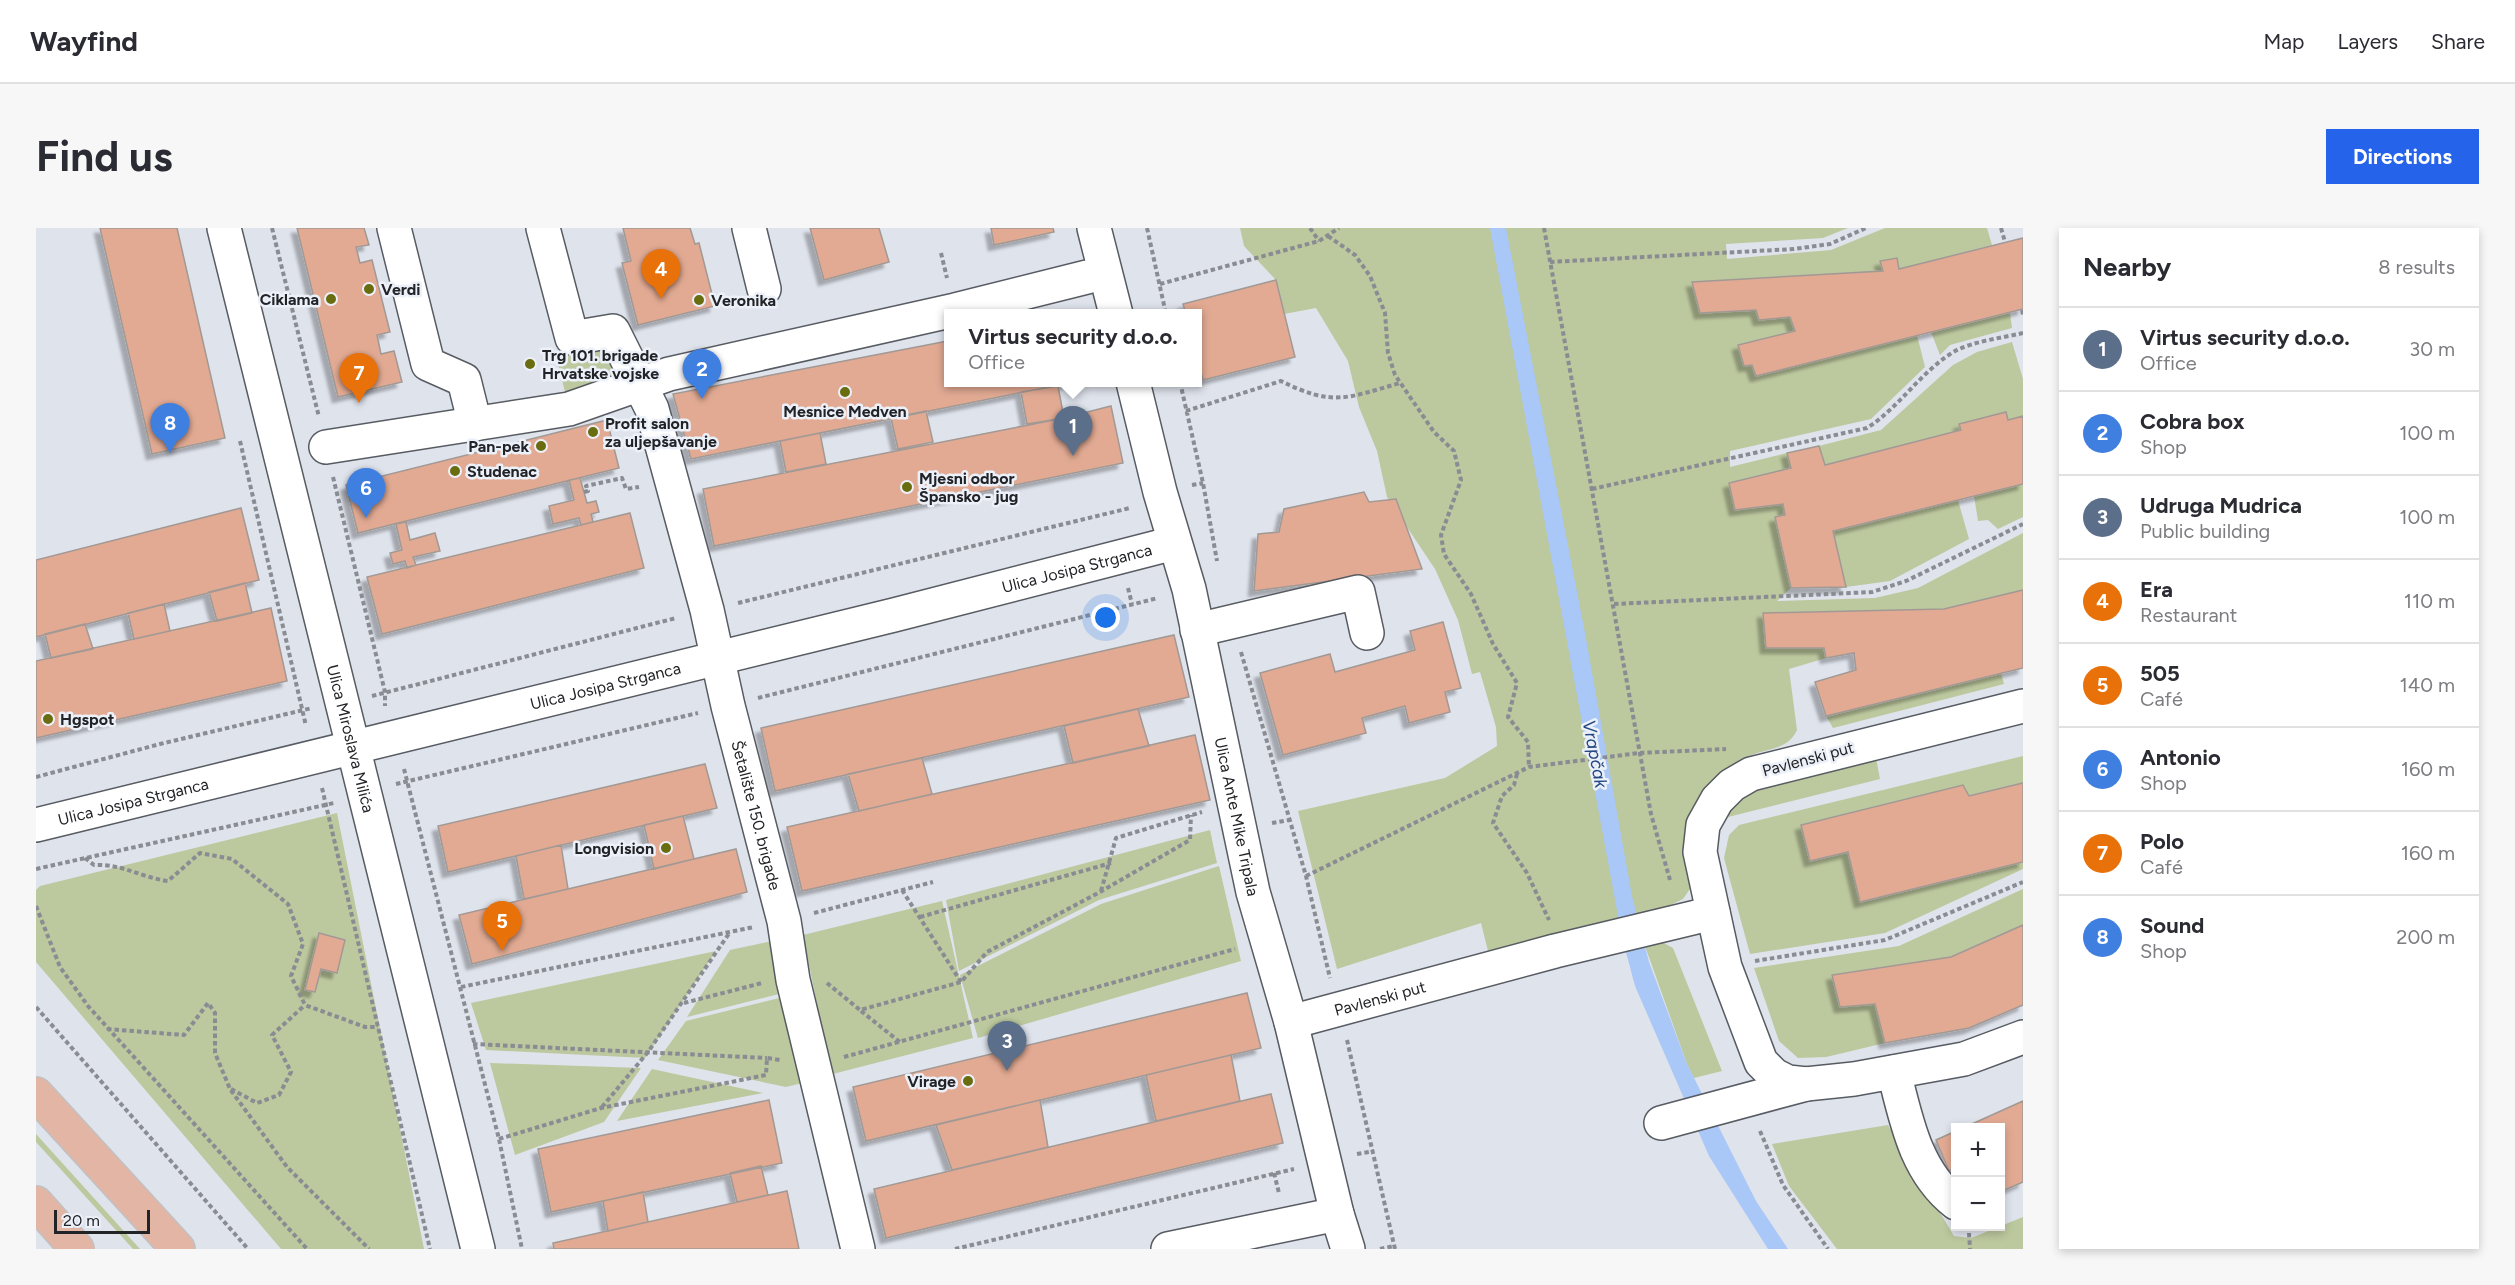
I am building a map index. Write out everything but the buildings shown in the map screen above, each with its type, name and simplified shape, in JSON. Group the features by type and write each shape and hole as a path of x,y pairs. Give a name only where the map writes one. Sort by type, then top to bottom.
{"main road":[{"path":"36,1094 178,1249"},
{"path":"36,1203 76,1249"}],"street":[{"name":"Ulica Miroslava Milića","path":"224,228 478,1249"},
{"path":"394,228 428,364 464,380 476,424"},
{"path":"543,228 572,338 613,331 640,385"},
{"path":"749,228 764,289"},
{"path":"1094,228 1115,309"},
{"path":"956,309 1087,277"},
{"path":"326,447 569,409 669,374 944,312"},
{"name":"Šetalište 150. brigade","path":"640,385 652,410 707,610 728,706 784,921 792,976 858,1249"},
{"name":"Ulica Ante Mike Tripala","path":"1134,387 1197,630 1253,892 1291,1022 1337,1214 1348,1249"},
{"name":"Ulica Josipa Strganca","path":"36,825 1174,543"},
{"path":"1197,630 1358,592 1367,633"},
{"name":"Pavlenski put","path":"2023,706 1751,774 1732,785 1717,800 1703,825 1700,852 1725,967 1761,1062 1774,1075 1788,1082 1806,1084 1894,1072 1964,1059 2023,1037"},
{"name":"Pavlenski put","path":"1291,1022 1555,951 1713,913"},
{"path":"1894,1072 1918,1155 1932,1176 1951,1197"},
{"path":"1660,1123 1806,1084"},
{"path":"1168,1249 1337,1214"}],"path":[{"path":"1147,228 1165,309"},
{"path":"1310,228 1319,241"},
{"path":"1160,284 1319,241 1339,228"},
{"path":"1544,228 1651,814 1670,881"},
{"path":"1550,262 1794,249 1830,244 1866,228"},
{"path":"2001,228 2005,242"},
{"path":"1328,236 1355,255 1370,276 1385,313 1388,353 1400,383 1434,432 1454,451 1461,480 1441,535 1444,554 1471,594 1493,644 1517,683 1508,717 1528,742 1529,768"},
{"path":"1592,489 1867,428 1881,419 1935,365 1957,350 2023,333"},
{"path":"1186,411 1281,381 1305,393 1343,399 1400,383"},
{"path":"1181,387 1220,572"},
{"path":"240,438 301,710 309,736"},
{"path":"584,492 588,490 586,486 622,478"},
{"path":"362,698 707,610 1112,513 1132,507 1136,502"},
{"path":"1614,604 1872,592 1906,581 2023,524"},
{"path":"391,786 728,706 1166,596"},
{"path":"1232,622 1306,876 1332,984"},
{"path":"36,777 318,707"},
{"path":"1306,876 1529,768 1627,754 1731,749"},
{"path":"401,759 499,1139 522,1249"},
{"path":"1518,773 1514,785 1502,796 1492,822 1527,873 1547,914 1555,951"},
{"path":"321,785 430,1249"},
{"path":"36,869 341,801"},
{"path":"1100,892 1111,863 1116,838 1210,811"},
{"path":"860,1010 961,982 987,952 1100,892 1190,840 1191,815"},
{"path":"85,858 94,865 116,864 148,878 168,881 200,853 232,860 288,904 303,944 291,976 305,1005 365,1027 378,1027"},
{"path":"920,917 1111,863"},
{"path":"461,987 784,921 933,882"},
{"path":"1746,962 1885,940 2023,882"},
{"path":"902,890 961,982"},
{"path":"36,906 60,967 107,1029 308,1249"},
{"path":"601,1108 648,1052 684,1003 730,932"},
{"path":"473,1044 768,1058 813,1065 901,1043 1241,947"},
{"path":"684,1003 792,976 816,973 901,1043"},
{"path":"107,1029 184,1035 208,1002 215,1012 215,1053 230,1089 287,1167 369,1249"},
{"path":"230,1089 257,1103 279,1095 291,1072 273,1035 305,1005"},
{"path":"36,1007 248,1249"},
{"path":"1345,1033 1395,1247 1378,1249"},
{"path":"499,1139 601,1108 766,1075 768,1058"},
{"path":"955,1249 1324,1160 1374,1151"},
{"path":"1969,1231 1970,1249"}],"green space":[{"path":"1240,228 1848,228 1823,238 1726,244 1727,259 1831,250 1885,228 1987,228 1992,245 1899,269 1896,258 1880,261 1883,271 1692,282 1700,313 1756,310 1790,317 1795,331 1738,345 1744,366 1752,365 1756,375 1917,335 1925,367 1871,419 1730,451 1730,467 1787,453 1791,468 1729,484 1736,510 1783,504 1785,515 1775,517 1791,588 1777,601 1875,598 1918,588 2023,533 2023,590 1944,609 1764,613 1766,648 1824,648 1826,658 1789,669 1797,730 1793,737 1776,748 1750,756 1721,773 1689,879 1690,889 1683,899 1658,911 1488,951 1481,923 1337,969 1298,811 1445,778 1497,746 1496,727 1480,672 1472,674 1458,620 1435,569 1387,497 1377,451 1359,407 1348,361 1316,308 1284,314 1276,280 1244,246"},
{"path":"2010,313 2012,328 1950,345 1940,355 1931,332"},
{"path":"2012,342 2023,379 2023,416 2008,420 2006,412 1959,424 1961,430 1825,465 1819,446 1881,430 1953,365 1977,352"},
{"path":"607,343 615,381 565,392 556,355"},
{"path":"2023,484 2023,517 1998,529 1988,520 1978,521 1974,496"},
{"path":"1958,500 1969,539 1890,581 1846,587 1833,531"},
{"path":"2001,673 2004,684 1833,728 1826,716"},
{"path":"2023,756 2023,783 1969,796 1963,785 1801,825 1810,861 1848,852 1860,902 2023,862 2023,869 1885,933 1750,954 1724,858 1729,835 1739,825"},
{"path":"1876,758 1880,779 1724,818 1739,800 1753,789"},
{"path":"337,813 424,1249 281,1249 36,962 36,890 40,886"},
{"path":"1210,830 1217,863 1099,900 959,971 946,900"},
{"path":"1219,866 1241,961 978,1038 960,975 1101,904"},
{"path":"2023,889 2023,925 1951,957 1832,975 1840,1007 1875,1004 1885,1043 1826,1057 1798,1058 1779,1041 1754,968 1899,946"},
{"path":"942,901 973,1038 821,1077 817,1004 803,935"},
{"path":"786,938 799,989 687,1017 730,950"},
{"path":"1662,942 1673,948 1722,1071 1694,1078 1687,1064 1645,946"},
{"path":"716,951 645,1058 486,1050 471,1003"},
{"path":"800,993 810,1081 786,1087 658,1060 686,1021"},
{"path":"490,1063 641,1068 604,1122 515,1155"},
{"path":"652,1069 763,1093 617,1121"},
{"path":"1888,1125 1954,1236 1971,1238 1988,1231 2005,1231 2005,1224 2023,1217 2023,1249 1837,1249 1789,1186 1772,1144"},
{"path":"36,1134 140,1249 133,1249 36,1142"}],"water":[{"name":"Vrapčak","path":"1490,228 1506,228 1585,633 1632,896 1649,962 1687,1064 1756,1201 1788,1249 1768,1249 1709,1156 1635,986 1622,937"}],"place":[{"name":"Verdi","path":"369,289"},
{"name":"Ciklama","path":"331,299"},
{"name":"Era","path":"661,299"},
{"name":"Veronika","path":"699,300"},
{"name":"Trg 101. brigade Hrvatske vojske","path":"530,364"},
{"name":"Mesnice Medven","path":"845,392"},
{"name":"Cobra box","path":"702,399"},
{"name":"Polo","path":"359,403"},
{"name":"Profit salon za uljepšavanje","path":"593,432"},
{"name":"Pan-pek","path":"541,446"},
{"name":"Sound","path":"170,453"},
{"name":"Virtus security d.o.o.","path":"1073,456"},
{"name":"Studenac","path":"455,471"},
{"name":"Mjesni odbor Špansko - jug","path":"907,487"},
{"name":"Antonio","path":"366,518"},
{"name":"Hgspot","path":"48,719"},
{"name":"Longvision","path":"666,848"},
{"name":"505","path":"502,951"},
{"name":"Udruga Mudrica","path":"1007,1071"},
{"name":"Virage","path":"968,1081"}]}
